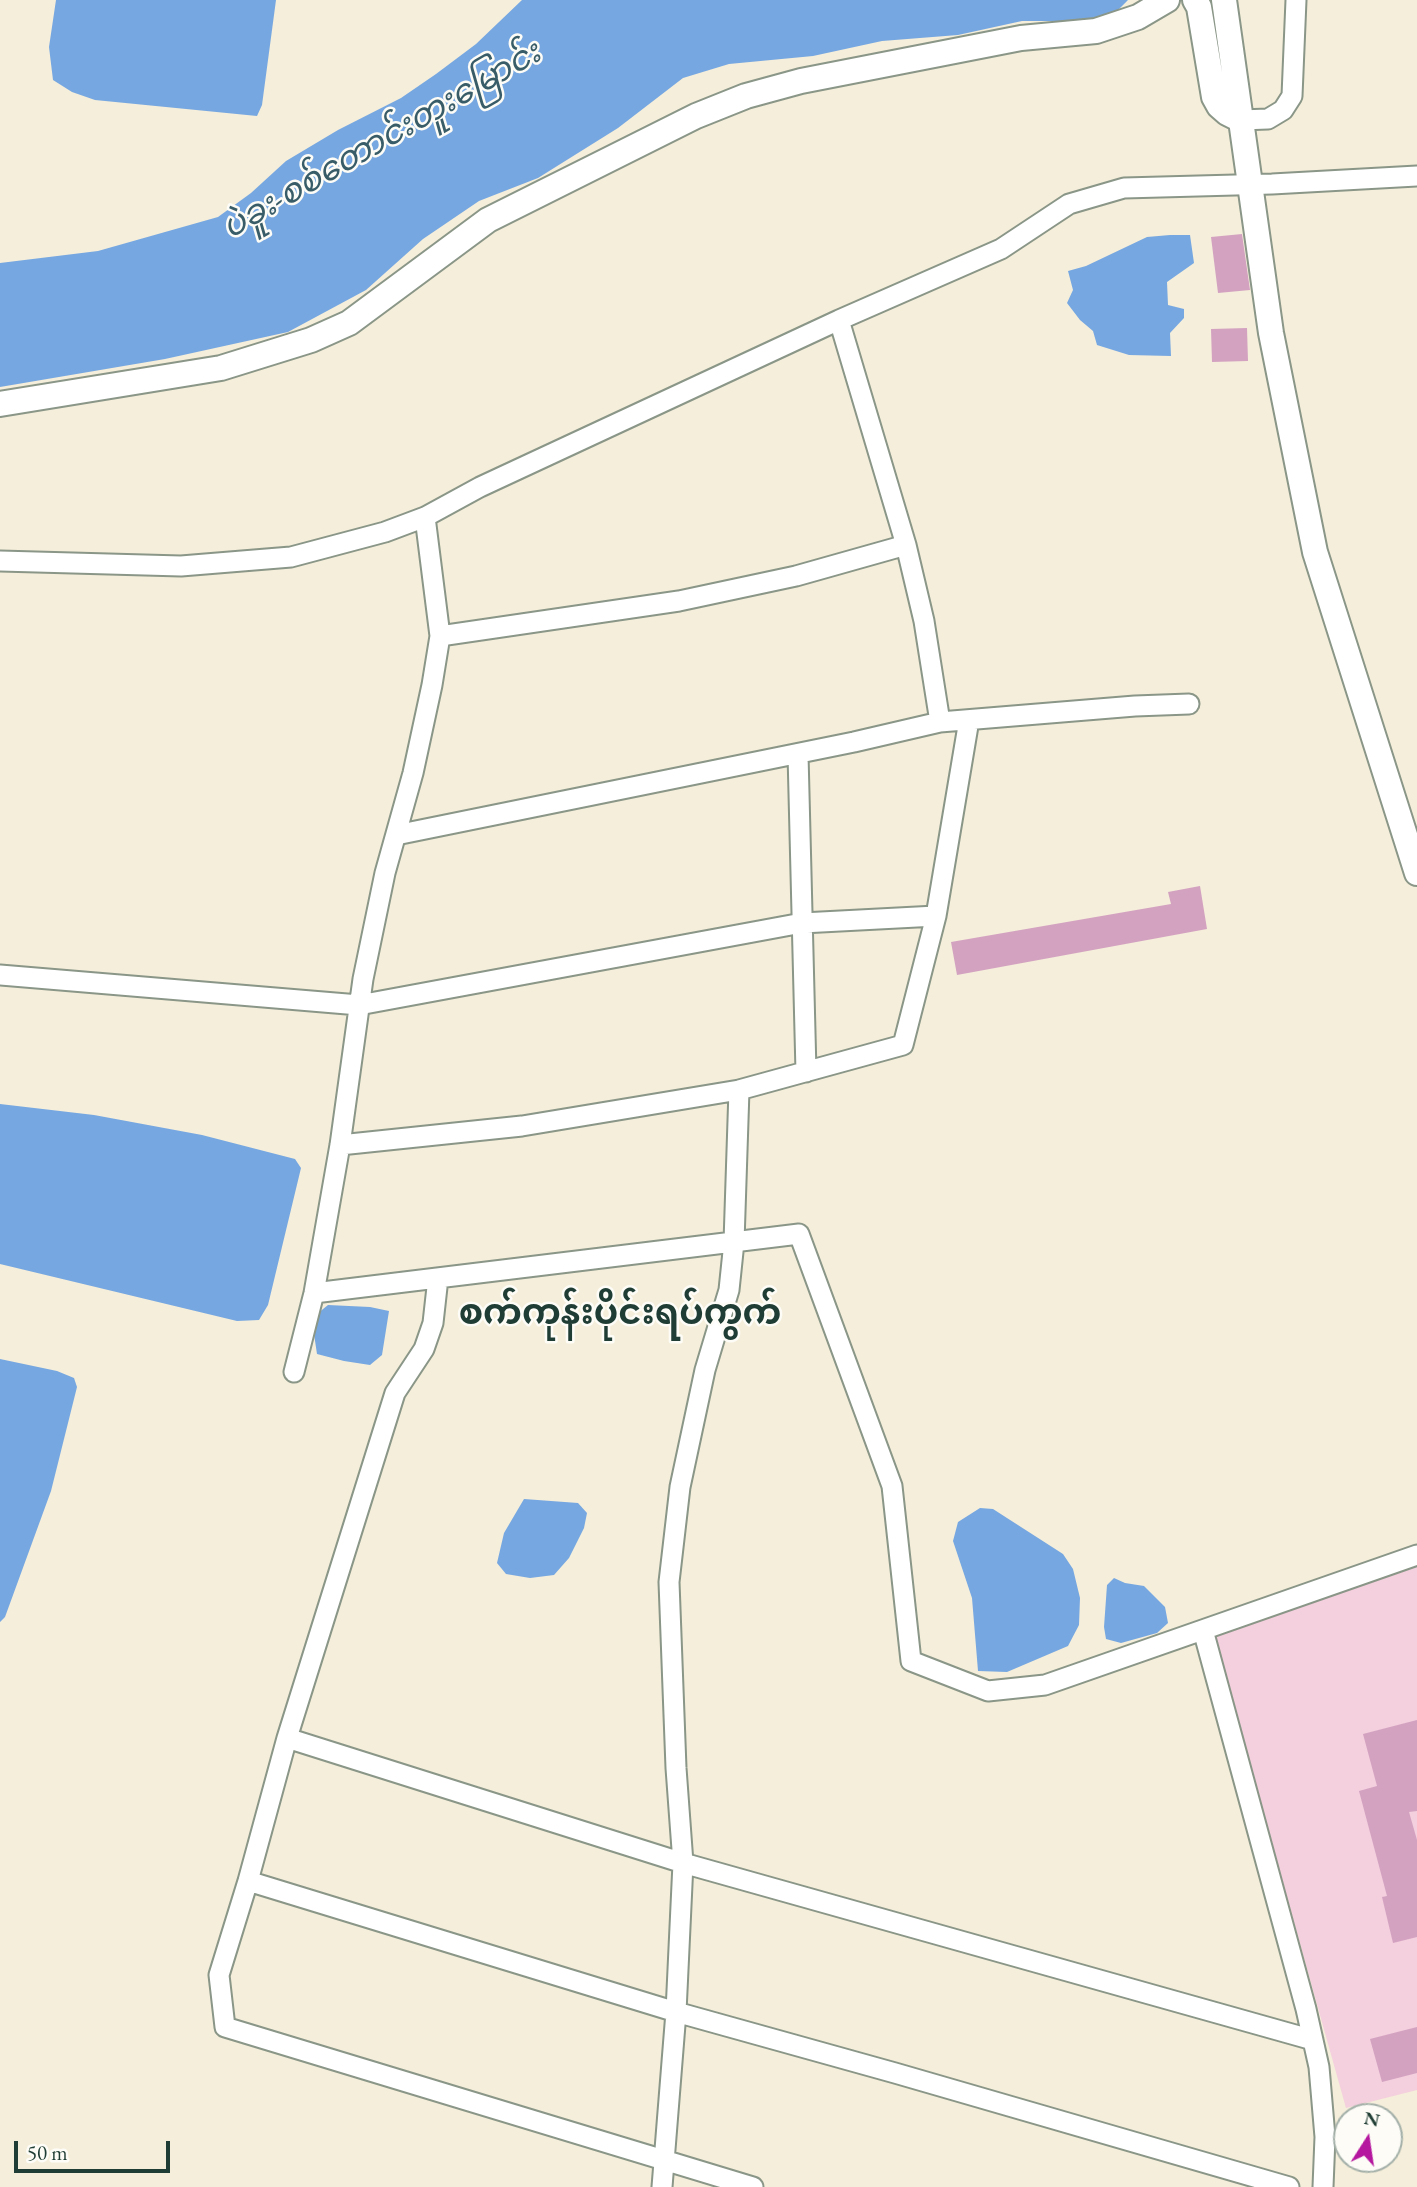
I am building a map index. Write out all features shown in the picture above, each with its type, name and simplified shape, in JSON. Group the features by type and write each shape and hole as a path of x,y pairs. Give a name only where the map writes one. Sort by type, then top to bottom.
{"street":[{"path":"0,404 221,368 311,340 349,323 488,220 696,116 746,96 801,81 1021,38 1096,31 1138,17 1167,0"},
{"path":"1195,0 1199,6 1214,97 1227,113 1241,120 1268,119 1283,110 1292,96 1296,0"},
{"path":"1224,0 1270,333 1315,552 1417,873"},
{"path":"0,561 181,566 291,557 385,532 425,517 480,487 839,320 1002,249 1069,204 1124,187 1272,184 1417,176"},
{"path":"839,320 906,545 925,621 940,722"},
{"path":"294,1372 314,1293 340,1144 359,1005 385,873 432,685 440,636 425,517"},
{"path":"440,636 679,601 796,576 906,545"},
{"path":"396,835 798,754 940,722 1135,706 1189,705"},
{"path":"340,1144 522,1126 739,1090 903,1045 936,916 969,720"},
{"path":"798,754 806,1072"},
{"path":"0,975 359,1005 802,922 936,916"},
{"path":"662,2187 676,2012 683,1863 676,1768 669,1583 680,1487 705,1370 729,1290 734,1242 739,1090"},
{"path":"314,1293 799,1234 892,1486 911,1661 988,1691 1045,1685 1417,1555"},
{"path":"438,1278 433,1323 424,1349 395,1393 287,1738 219,1975 225,2027 753,2187"},
{"path":"1203,1630 1319,2067 1325,2137 1323,2187"},
{"path":"287,1738 683,1863 1313,2040"},
{"path":"248,1881 676,2012 1289,2187"}],"shaded area":[{"path":"1417,1565 1417,2090 1366,2103 1345,2103 1214,1636"}],"water":[{"path":"56,0 276,0 262,105 257,116 95,100 72,92 53,80 49,47"},
{"name":"ပဲခူး-စစ်တောင်းတူးမြောင်း","path":"522,0 1128,0 1116,12 1080,21 1022,21 958,35 882,41 813,56 729,64 683,78 618,128 538,178 479,201 423,239 366,290 288,332 165,359 0,387 0,263 98,251 218,217 251,193 286,161 338,130 401,98 436,74 476,44"},
{"path":"1190,235 1194,263 1167,282 1168,305 1184,309 1184,318 1170,333 1171,356 1129,355 1097,345 1093,331 1067,303 1073,290 1068,271 1086,266 1147,237"},
{"path":"0,1104 94,1115 202,1135 295,1159 301,1168 268,1305 259,1320 237,1321 0,1264"},
{"path":"328,1305 370,1307 389,1311 382,1355 370,1365 317,1354 314,1334 317,1314"},
{"path":"0,1359 57,1371 74,1378 77,1387 51,1491 5,1617 0,1622"},
{"path":"524,1499 578,1503 587,1513 584,1528 569,1558 554,1575 530,1578 506,1574 497,1563 504,1533"},
{"path":"980,1508 993,1509 1063,1554 1073,1569 1080,1598 1079,1625 1068,1646 1007,1672 978,1671 972,1598 953,1541 958,1522"},
{"path":"1114,1578 1144,1586 1165,1607 1168,1623 1157,1633 1121,1643 1106,1639 1104,1627 1107,1585"}],"building":[{"path":"1242,234 1250,290 1218,293 1211,237"},
{"path":"1247,328 1248,361 1212,362 1211,329"},
{"path":"1200,886 1207,929 957,975 951,942 1171,904 1168,892"},
{"path":"1417,1720 1417,1811 1409,1812 1417,1840 1417,1937 1393,1943 1382,1897 1387,1896 1359,1791 1377,1786 1363,1734"},
{"path":"1417,2027 1417,2073 1382,2082 1370,2039"}],"district":[{"name":"စက်ကုန်းပိုင်းရပ်ကွက်","path":"620,1314"}]}
